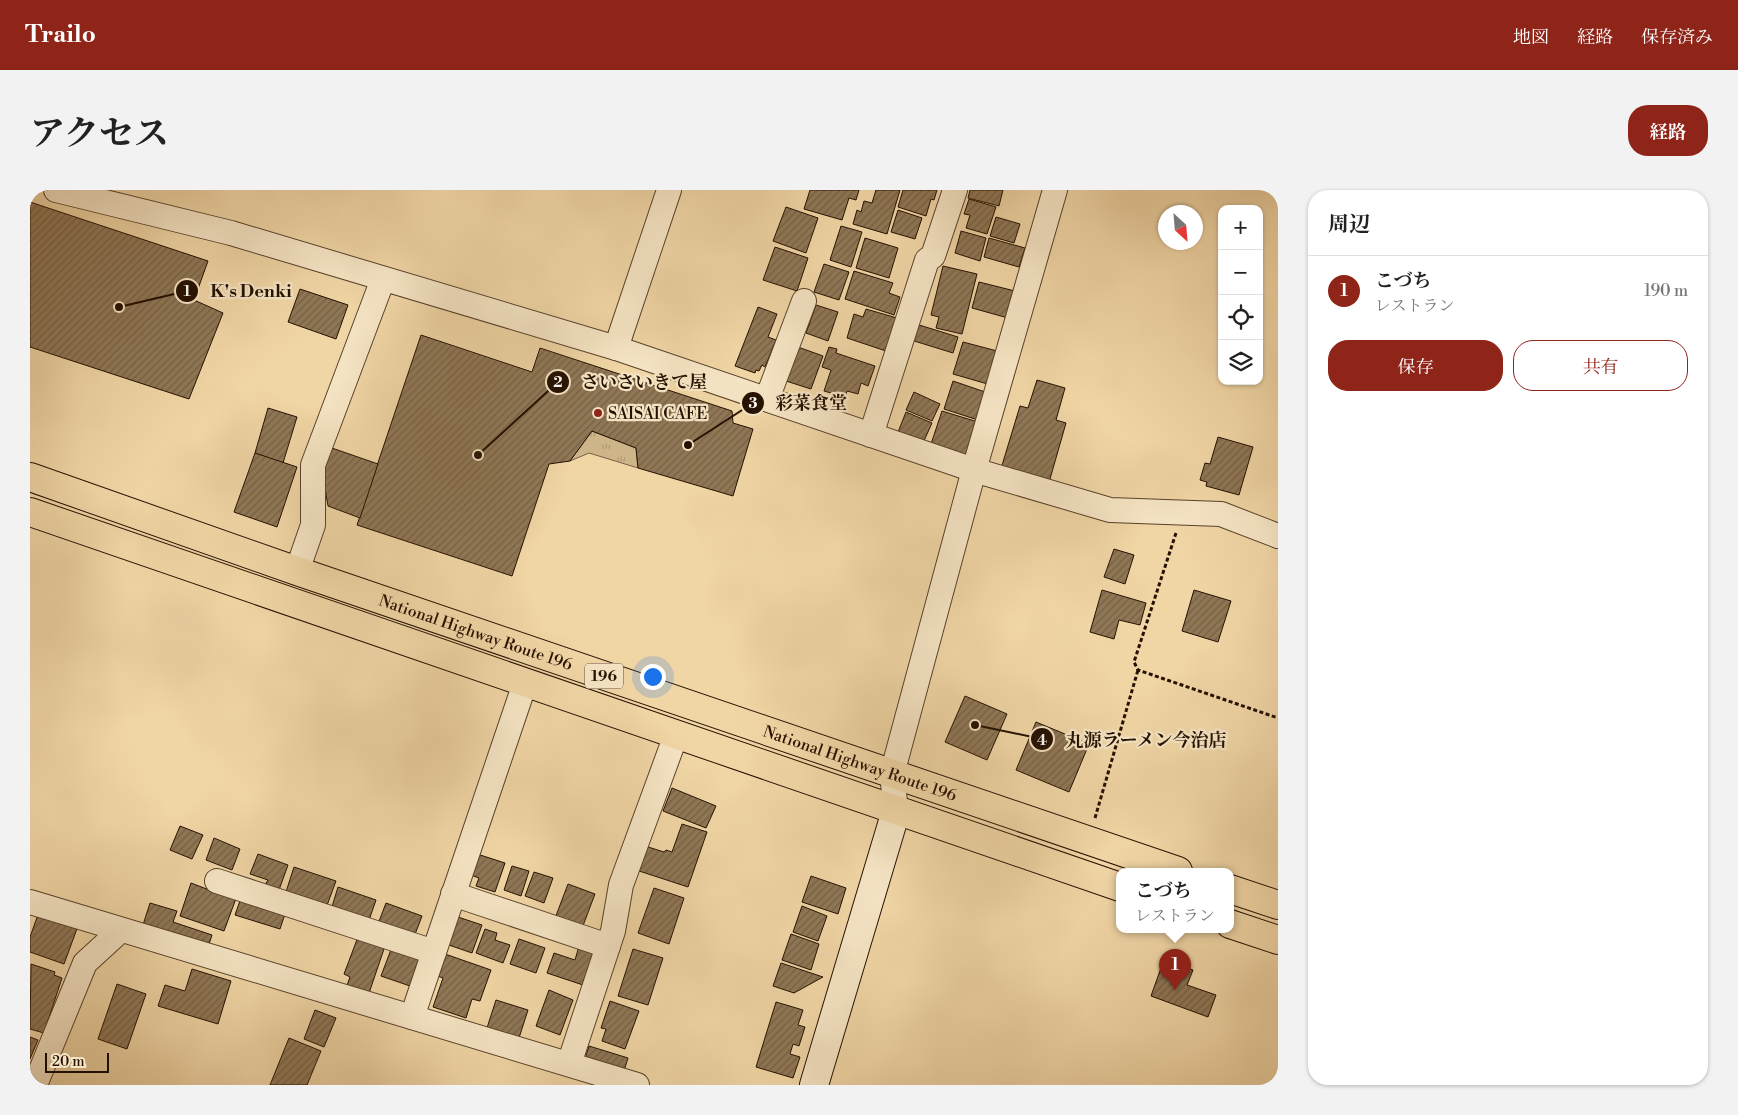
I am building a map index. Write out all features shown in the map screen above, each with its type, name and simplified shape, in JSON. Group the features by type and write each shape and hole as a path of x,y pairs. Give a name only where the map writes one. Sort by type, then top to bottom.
{"highway":[{"name":"National Highway Route 196","path":"30,477 297,571 1169,868"},
{"name":"National Highway Route 196","path":"30,512 676,736 1116,886"},
{"path":"1234,890 1278,905"},
{"path":"1234,925 1278,940"}],"street":[{"path":"56,190 231,233 616,348 974,470 1110,510 1221,514 1278,536"},
{"path":"616,348 669,190"},
{"path":"871,435 926,260 933,256 955,190"},
{"path":"814,1085 896,811 892,774 974,470 1055,190"},
{"path":"297,571 313,525 313,465 383,279"},
{"path":"767,400 804,301"},
{"path":"412,1017 525,683"},
{"path":"568,1064 613,931 621,885 676,736"},
{"path":"217,881 434,952"},
{"path":"454,894 608,946"},
{"path":"30,902 637,1085"},
{"path":"35,1085 85,963 121,930"}],"path":[{"path":"1088,841 1138,670 1134,662 1182,512"},
{"path":"1138,670 1278,718"}],"green space":[{"path":"592,431 636,448 638,468 589,453 570,461"}],"building":[{"path":"810,190 859,190 856,200 849,198 842,220 804,209"},
{"path":"876,190 900,190 887,234 853,224 857,210 861,212 864,201 872,203"},
{"path":"903,190 937,190 934,200 931,199 926,216 898,207"},
{"path":"970,190 1003,190 999,206 968,198"},
{"path":"969,199 996,207 987,234 966,228 970,215 964,214"},
{"path":"30,202 208,261 194,300 223,313 189,399 30,347"},
{"path":"786,207 818,218 806,253 773,241"},
{"path":"898,210 922,218 915,239 891,232"},
{"path":"996,217 1020,224 1014,243 990,236"},
{"path":"841,226 862,232 851,267 830,260"},
{"path":"961,231 986,238 980,261 955,253"},
{"path":"865,238 898,248 889,278 856,268"},
{"path":"989,238 1025,248 1019,267 984,257"},
{"path":"775,247 808,258 797,291 763,280"},
{"path":"824,264 849,272 839,300 814,292"},
{"path":"943,266 977,274 962,334 936,328 939,317 931,315"},
{"path":"854,271 893,283 889,293 900,297 894,315 845,299"},
{"path":"979,282 1015,291 1008,318 972,308"},
{"path":"300,289 348,305 336,339 288,322"},
{"path":"816,305 838,312 828,341 806,333"},
{"path":"758,307 777,314 768,337 776,340 765,367 762,365 759,371 756,370 755,373 735,366"},
{"path":"866,309 897,318 886,351 847,338 854,314 863,317"},
{"path":"916,324 958,337 953,353 911,340"},
{"path":"421,335 532,372 540,348 732,411 733,423 753,429 733,496 638,468 636,448 592,431 570,461 549,464 512,576 357,525"},
{"path":"963,342 1001,352 991,385 953,374"},
{"path":"798,347 823,356 811,389 786,381"},
{"path":"829,347 837,349 836,353 875,366 868,386 861,383 858,394 847,391 845,397 824,391 831,370 822,367"},
{"path":"1037,380 1065,388 1056,420 1066,423 1048,486 1000,472 1020,406 1028,408"},
{"path":"953,381 991,394 981,421 944,409"},
{"path":"914,392 940,404 932,421 906,410"},
{"path":"268,408 297,417 283,463 255,453"},
{"path":"942,411 978,422 966,459 930,447"},
{"path":"906,412 932,423 923,443 898,432"},
{"path":"1218,437 1253,447 1239,495 1206,486 1207,482 1200,480 1205,463 1210,464"},
{"path":"329,447 378,464 360,518 328,506 321,466"},
{"path":"255,453 297,467 277,527 234,512"},
{"path":"1114,549 1134,555 1125,584 1104,577"},
{"path":"1102,590 1146,603 1140,625 1119,620 1114,639 1090,632"},
{"path":"1194,590 1231,601 1218,642 1182,631"},
{"path":"965,696 1007,714 987,760 945,742"},
{"path":"1036,722 1089,744 1069,792 1016,770"},
{"path":"672,788 716,806 706,828 663,811"},
{"path":"682,824 707,832 688,887 636,870 645,846 664,852 666,850 672,852"},
{"path":"180,826 203,835 192,859 170,850"},
{"path":"214,838 240,849 232,870 206,860"},
{"path":"474,853 505,863 495,892 476,886 479,878 468,874"},
{"path":"258,854 288,865 279,890 265,885 268,880 250,874"},
{"path":"512,866 529,871 521,896 504,890"},
{"path":"294,867 336,881 326,908 285,895"},
{"path":"534,872 553,878 544,903 525,896"},
{"path":"811,876 846,888 838,914 802,902"},
{"path":"191,883 217,893 238,893 224,931 180,916"},
{"path":"568,884 595,894 581,931 554,921"},
{"path":"338,887 376,900 368,923 331,910"},
{"path":"654,888 684,898 669,944 638,933"},
{"path":"242,895 287,908 280,929 235,915"},
{"path":"150,903 177,911 173,922 212,935 207,950 142,928"},
{"path":"386,903 422,916 414,937 378,924"},
{"path":"802,906 827,916 818,941 793,932"},
{"path":"39,912 78,926 64,964 30,952 30,937"},
{"path":"458,917 482,925 472,953 443,943 447,932 453,934"},
{"path":"485,929 497,933 495,940 510,945 503,963 476,953"},
{"path":"791,934 819,944 811,970 782,960"},
{"path":"358,937 385,946 367,999 345,991 350,977 344,974"},
{"path":"519,939 545,948 536,973 510,964"},
{"path":"579,946 594,951 583,985 547,973 554,953 575,960"},
{"path":"392,947 421,957 410,986 381,976"},
{"path":"633,949 663,958 648,1005 618,996"},
{"path":"445,954 491,970 480,1001 472,999 466,1018 433,1007 443,978 438,976"},
{"path":"1166,954 1179,958 1176,964 1193,970 1187,985 1216,995 1208,1017 1151,996"},
{"path":"781,963 823,977 794,993 773,986"},
{"path":"31,964 55,972 54,975 62,978 44,1033 30,1029"},
{"path":"192,969 231,981 218,1024 158,1006 165,985 185,991"},
{"path":"117,984 146,994 127,1049 98,1039"},
{"path":"549,990 573,1000 560,1035 536,1026"},
{"path":"496,1000 528,1010 518,1041 486,1031"},
{"path":"610,1001 639,1011 625,1049 602,1041 606,1029 601,1028"},
{"path":"776,1002 803,1010 798,1025 805,1027 799,1046 793,1044 790,1054 800,1057 793,1078 756,1067"},
{"path":"315,1010 336,1018 324,1047 304,1039"},
{"path":"30,1037 38,1040 30,1059"},
{"path":"289,1038 321,1051 307,1085 270,1085"},
{"path":"589,1046 628,1058 623,1074 584,1062"}],"place":[{"name":"K's Denki","path":"119,307"},
{"name":"SAISAI CAFE","path":"598,413"},
{"name":"彩菜食堂","path":"688,445"},
{"name":"さいさいきて屋","path":"478,455"},
{"name":"丸源ラーメン今治店","path":"975,725"},
{"name":"こづち","path":"1175,990"}]}
